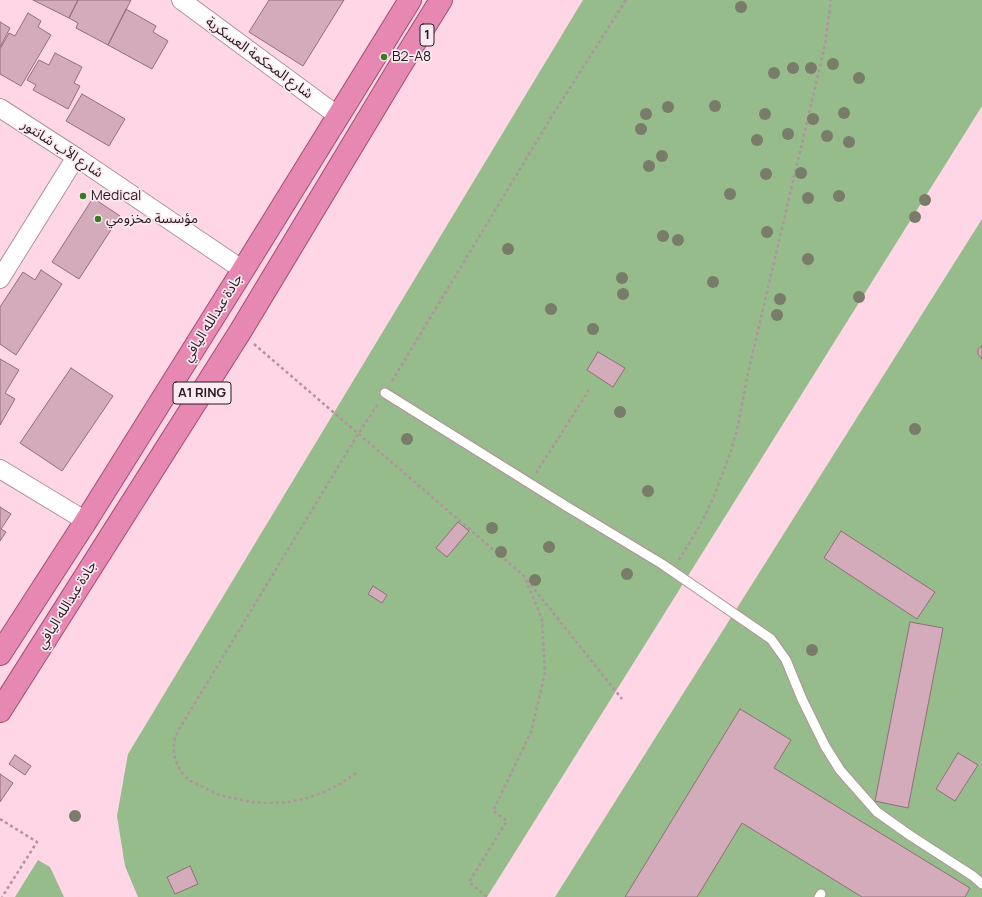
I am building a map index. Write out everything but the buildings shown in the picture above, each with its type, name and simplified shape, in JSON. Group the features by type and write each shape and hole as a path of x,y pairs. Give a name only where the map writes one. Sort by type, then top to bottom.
{"highway":[{"path":"373,57 402,0"},
{"name":"جادة عبدالله اليافي","path":"0,654 243,270 373,57 410,0"},
{"name":"A1 RING","path":"397,71 441,0"},
{"name":"1","path":"397,71 457,0"},
{"name":"جادة عبدالله اليافي","path":"0,711 240,332 397,71"}],"street":[{"name":"شارع المحكمة العسكرية","path":"181,0 338,116"},
{"name":"شارع الأب شانتور","path":"0,108 76,157 243,270"},
{"path":"0,279 76,157"},
{"path":"0,469 86,520"}],"lane":[{"path":"385,393 530,484 672,570 771,639 786,660 802,699 825,746 840,770 877,812 973,876 982,884"}],"path":[{"path":"356,773 340,784 307,798 283,802 252,802 219,795 190,780 182,773 177,764 174,746 175,738 552,116 626,0"},
{"path":"672,570 690,542 712,501 731,451 738,426 748,373 825,45 831,0"},
{"path":"240,332 524,576 622,699"},
{"path":"530,484 589,390"},
{"path":"487,897 468,882 507,821 493,811 531,732 545,673 542,619 524,576"},
{"path":"0,820 37,842 2,897"}],"green space":[{"path":"583,0 982,0 982,106 487,897 138,897 125,866 117,816 128,754"},
{"path":"982,219 982,897 555,897"},
{"path":"38,860 50,867 64,897 15,897"}],"place":[{"name":"B2-A8","path":"384,57"},
{"name":"Medical","path":"83,196"},
{"name":"مؤسسة مخزومي","path":"98,219"}]}
